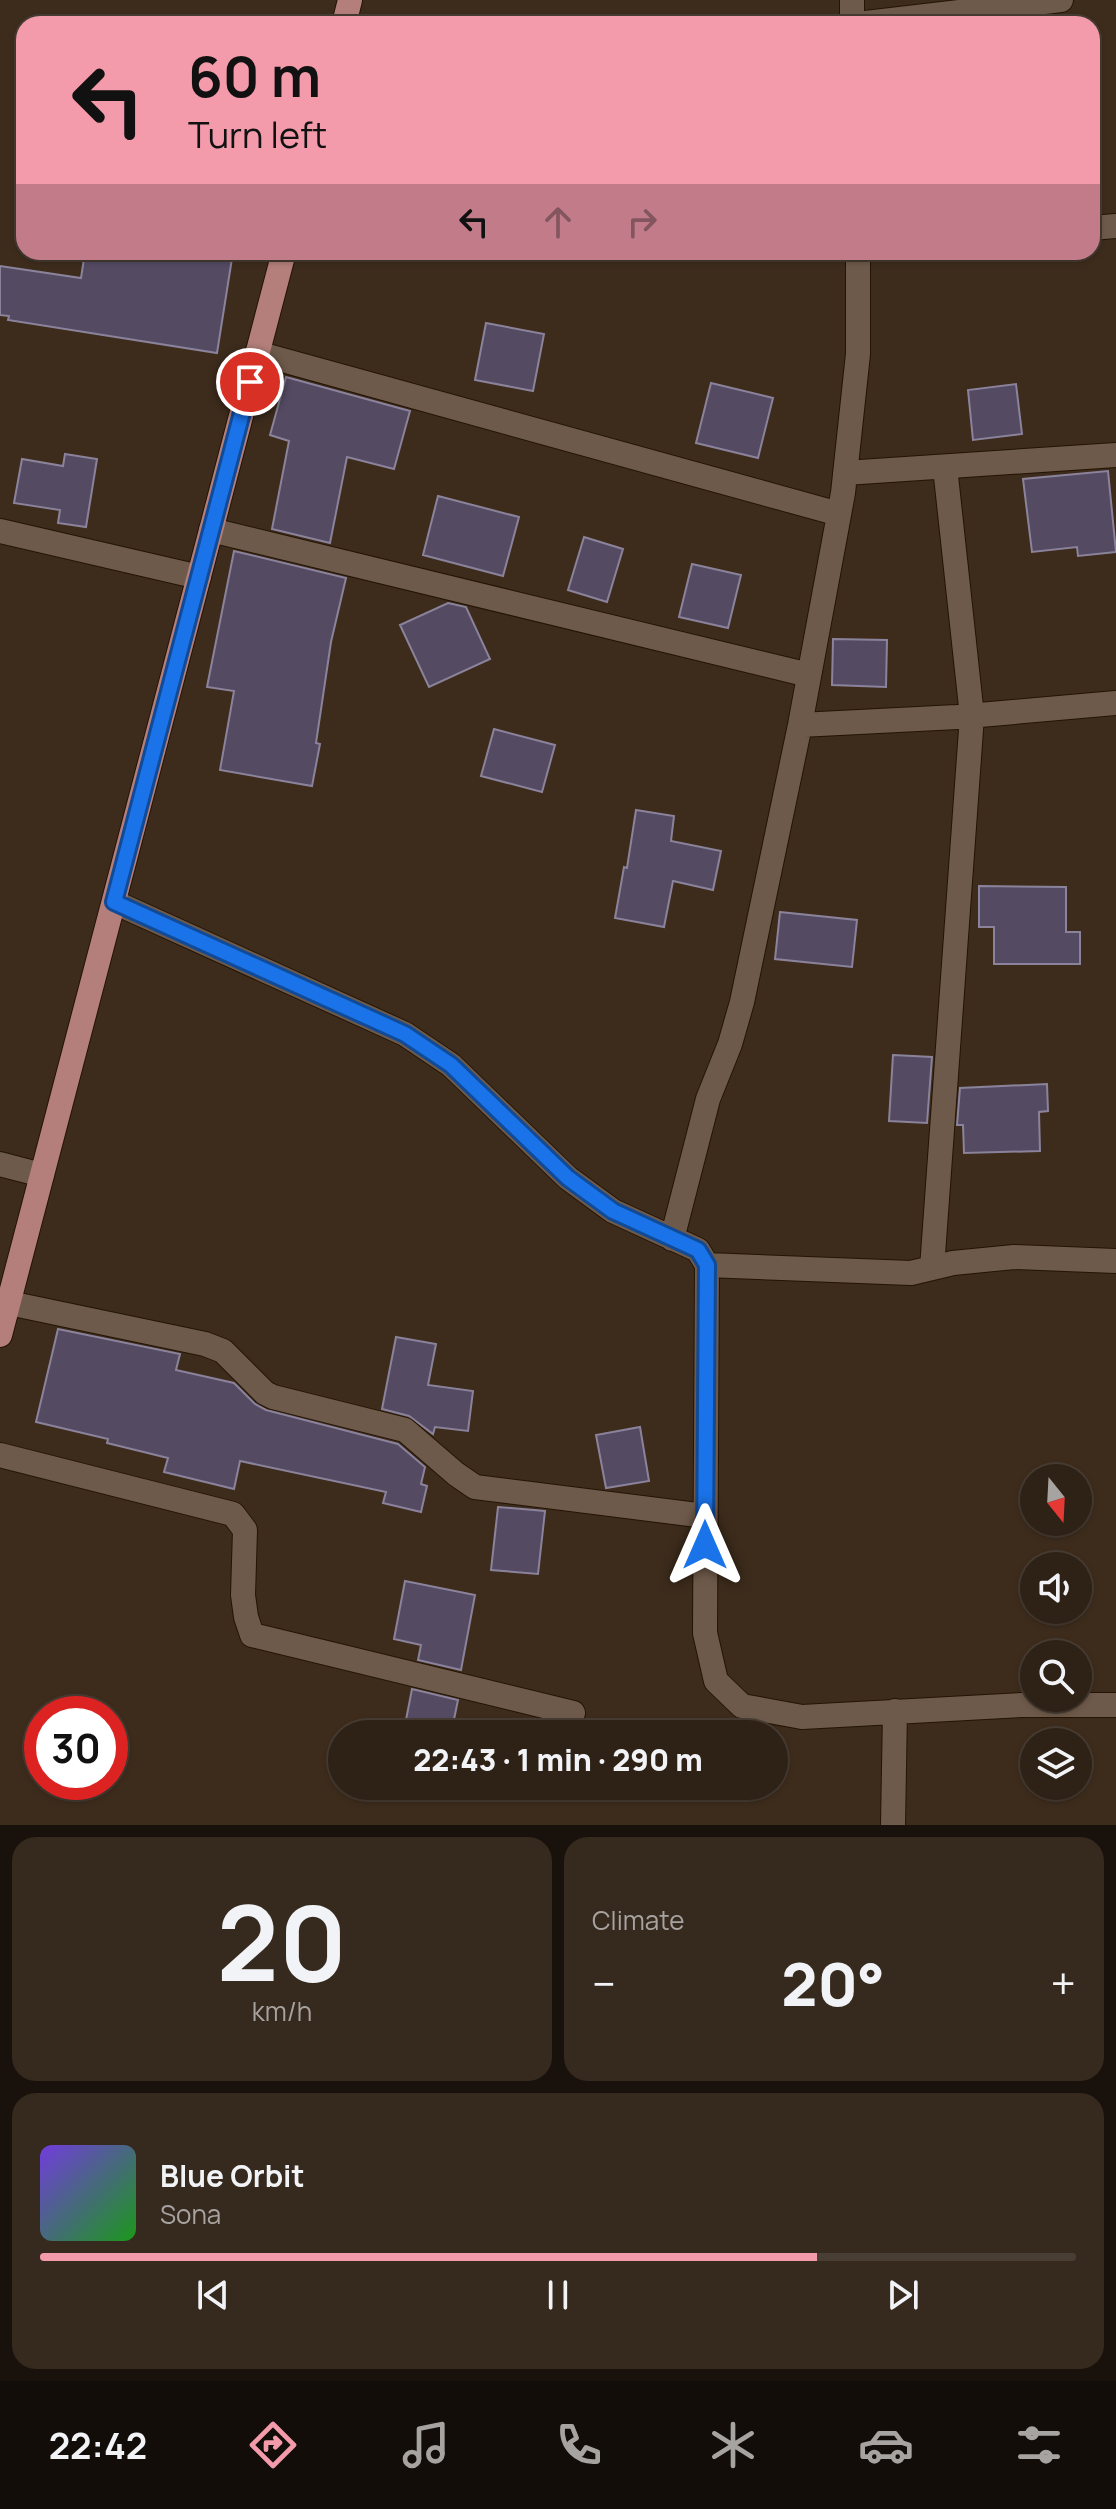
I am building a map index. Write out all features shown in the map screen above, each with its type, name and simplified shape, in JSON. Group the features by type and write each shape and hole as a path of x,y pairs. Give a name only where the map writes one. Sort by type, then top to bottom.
{"main road":[{"path":"0,1335 282,260"}],"street":[{"path":"924,16 1061,0"},
{"path":"672,1239 708,1099 730,1044 742,1002 800,725 845,473 858,354 858,260"},
{"path":"257,353 839,514"},
{"path":"845,473 1116,455"},
{"path":"932,1268 972,716 945,467"},
{"path":"211,530 809,675"},
{"path":"0,531 199,577"},
{"path":"800,725 972,716 1116,703"},
{"path":"114,902 405,1034 451,1065 568,1178 613,1211 698,1250 707,1265 705,1633 716,1681 742,1706 802,1717 1021,1705 1116,1705"},
{"path":"0,1164 42,1175"},
{"path":"707,1265 911,1273 953,1263 1014,1257 1116,1261"},
{"path":"9,1303 205,1344 223,1351 265,1393 405,1430 475,1487 705,1516"},
{"path":"0,1455 233,1514 245,1530 243,1595 252,1635 573,1713"},
{"path":"893,1825 895,1711"}],"building":[{"path":"84,260 232,260 217,353 8,320 9,316 0,315 0,266 81,278"},
{"path":"486,323 544,334 533,391 475,380"},
{"path":"286,377 410,411 394,469 347,457 330,543 272,529 289,441 270,435"},
{"path":"711,383 773,398 758,458 696,443"},
{"path":"1016,384 1022,434 973,440 968,390"},
{"path":"65,454 97,459 86,527 58,523 60,510 14,503 22,459 63,466"},
{"path":"1108,471 1116,552 1078,556 1077,547 1032,552 1023,479"},
{"path":"438,496 519,517 503,576 423,555"},
{"path":"584,537 623,549 607,602 568,590"},
{"path":"234,551 346,578 331,642 316,743 320,744 312,786 220,770 234,691 207,687"},
{"path":"692,564 741,575 728,628 679,617"},
{"path":"448,603 466,607 490,659 429,687 400,625"},
{"path":"833,639 887,640 886,687 832,685"},
{"path":"494,729 555,745 542,792 481,776"},
{"path":"636,810 674,816 671,841 721,851 713,890 673,881 664,927 615,918"},
{"path":"979,886 1066,887 1066,932 1080,932 1080,964 994,964 994,927 979,927"},
{"path":"780,912 857,920 852,967 775,959"},
{"path":"893,1055 932,1057 927,1123 889,1121"},
{"path":"1047,1084 1048,1111 1039,1112 1040,1151 964,1153 963,1125 957,1125 960,1088"},
{"path":"58,1329 180,1354 176,1370 234,1383 255,1404 266,1410 398,1444 425,1467 421,1484 427,1486 421,1512 383,1503 386,1492 240,1461 234,1489 164,1472 168,1458 107,1443 108,1439 36,1422"},
{"path":"396,1337 436,1344 428,1385 473,1391 468,1431 435,1427 433,1434 409,1416 382,1409"},
{"path":"640,1427 649,1481 606,1488 596,1435"},
{"path":"498,1507 545,1511 538,1574 491,1570"},
{"path":"405,1581 475,1595 461,1670 418,1660 421,1645 394,1639"},
{"path":"412,1689 458,1700 454,1720 406,1720"}],"route":[{"path":"250,382 114,902 405,1034 451,1065 568,1178 613,1211 698,1250 707,1265 705,1545"}]}
